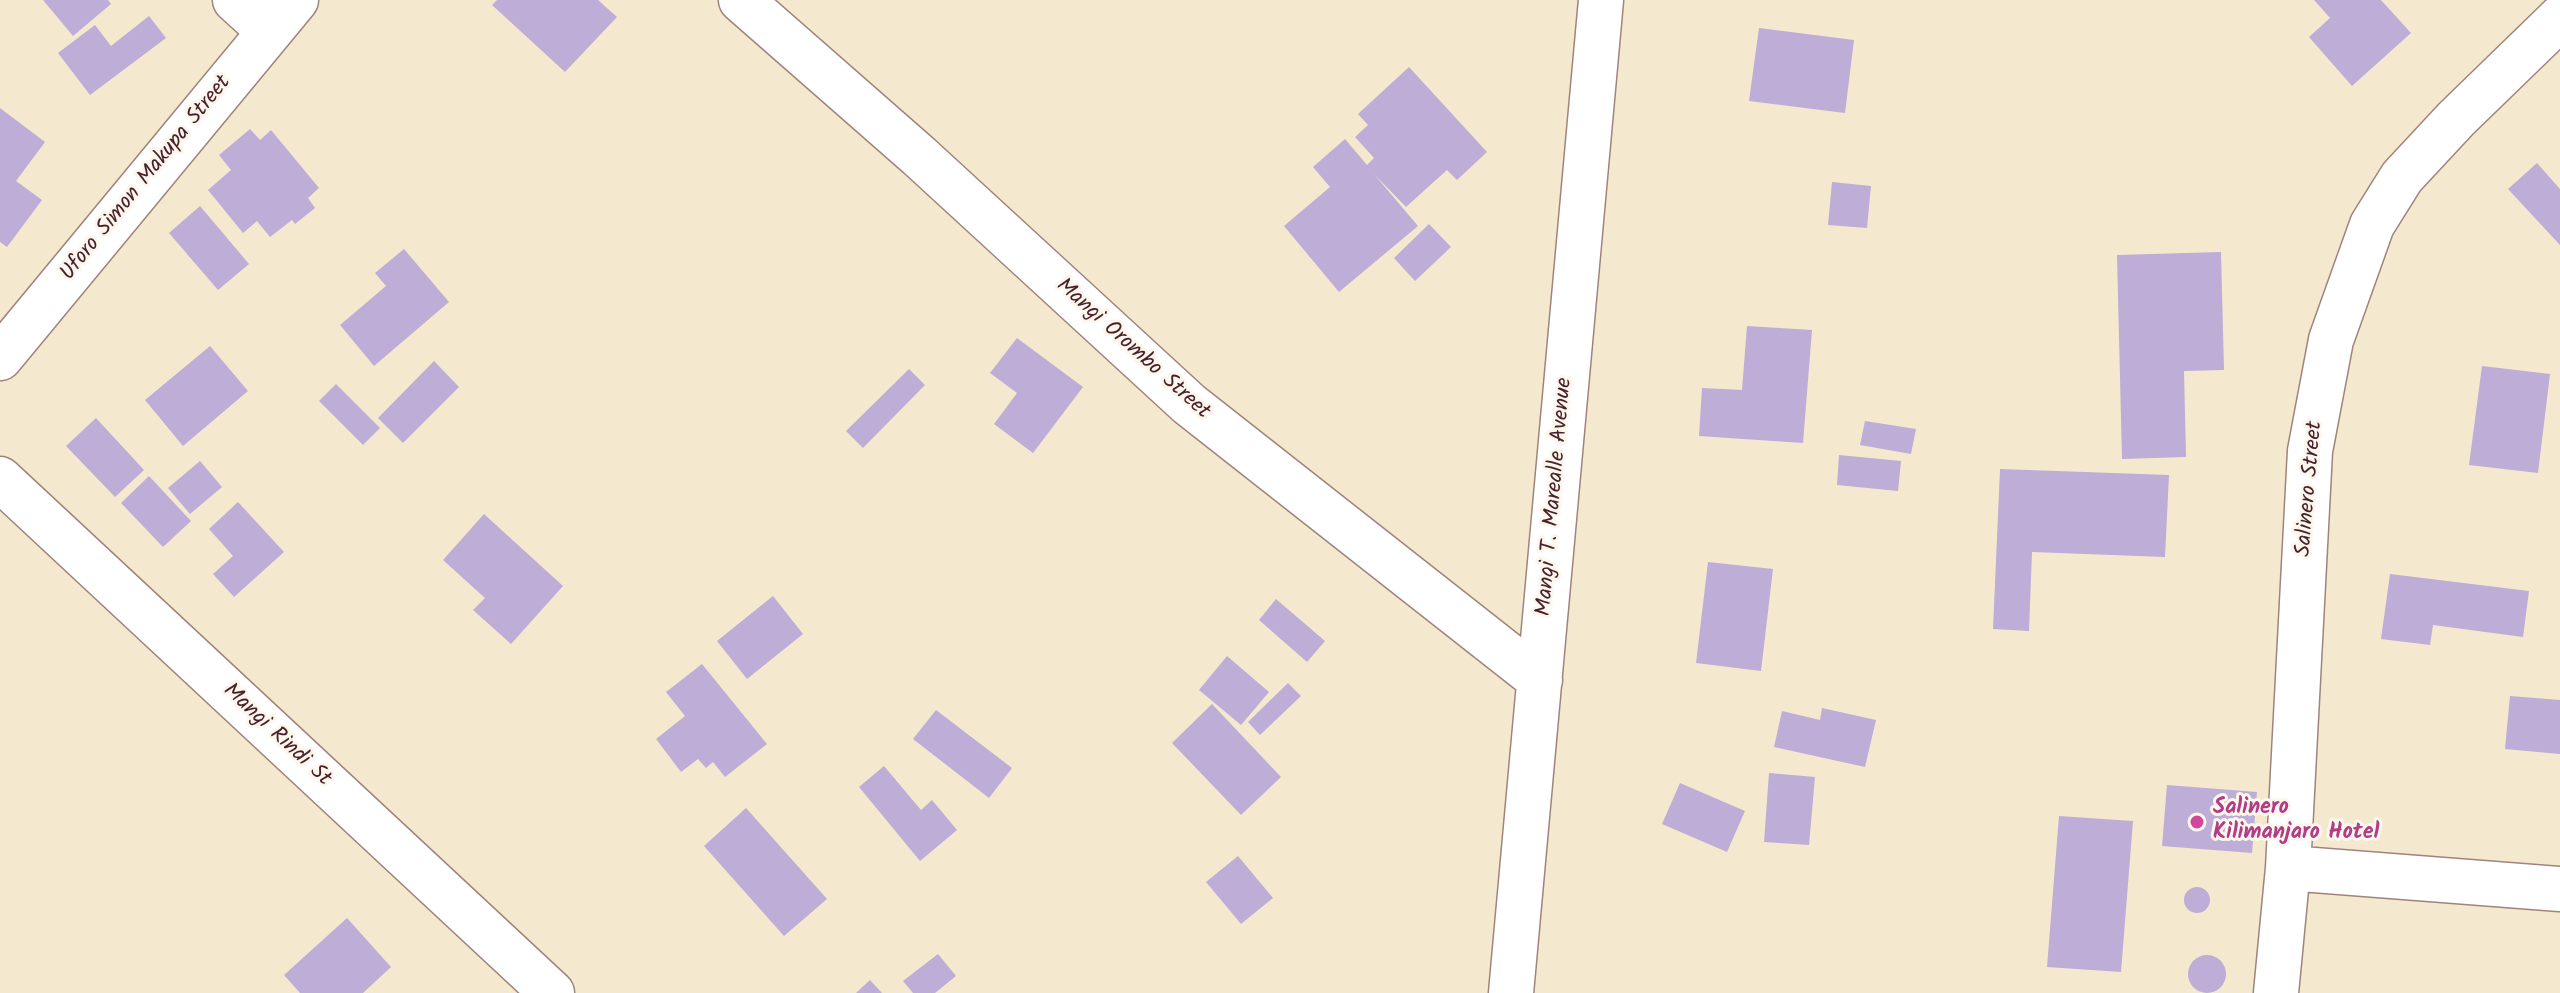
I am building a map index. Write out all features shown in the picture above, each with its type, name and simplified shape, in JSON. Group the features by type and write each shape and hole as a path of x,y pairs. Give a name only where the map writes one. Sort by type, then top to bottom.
{"street":[{"path":"235,0 282,16"},
{"name":"Mangi Orombo Street","path":"741,0 919,156 1189,404 1540,680"},
{"name":"Mangi T. Marealle Avenue","path":"1511,993 1601,0"},
{"name":"Uforo Simon Makupa Street","path":"0,358 282,16"},
{"name":"Salinero Street","path":"2276,993 2288,868 2310,451 2331,340 2372,225 2402,177 2456,119 2560,18"},
{"name":"Mangi Rindi St","path":"0,479 552,993"},
{"path":"2288,868 2560,889"}],"building":[{"path":"43,0 108,0 111,4 73,36"},
{"path":"497,0 598,0 617,17 565,72 492,5"},
{"path":"2314,0 2381,0 2411,33 2352,86 2309,37 2330,18"},
{"path":"149,16 166,38 90,95 58,53 95,25 111,46"},
{"path":"1759,28 1854,40 1845,113 1749,101"},
{"path":"1409,67 1487,152 1457,180 1447,170 1406,207 1374,174 1418,226 1339,292 1284,226 1330,187 1313,167 1345,139 1367,165 1374,158 1355,137 1368,125 1358,114"},
{"path":"0,108 45,142 16,181 42,200 7,247 0,242"},
{"path":"250,129 260,140 271,130 319,188 308,198 315,208 295,224 292,220 270,237 257,221 243,233 208,190 231,170 219,155"},
{"path":"2537,163 2560,189 2560,245 2508,189"},
{"path":"1832,182 1871,186 1867,228 1828,225"},
{"path":"200,206 249,264 218,290 169,233"},
{"path":"1429,224 1451,247 1415,281 1394,258"},
{"path":"404,249 449,302 374,366 340,325 386,286 375,273"},
{"path":"2221,252 2224,370 2184,371 2186,457 2122,459 2117,255"},
{"path":"1747,326 1812,330 1803,443 1699,436 1702,388 1742,390"},
{"path":"1017,338 1083,387 1033,453 994,424 1017,393 990,373"},
{"path":"210,346 248,391 183,446 145,400"},
{"path":"434,361 459,387 403,443 378,418"},
{"path":"2482,366 2550,374 2538,473 2469,465"},
{"path":"909,369 925,385 863,448 846,431"},
{"path":"336,384 380,428 363,445 319,401"},
{"path":"96,418 144,470 115,497 66,446"},
{"path":"1865,421 1916,429 1911,454 1860,445"},
{"path":"1839,455 1901,461 1898,491 1837,485"},
{"path":"200,461 222,487 190,514 168,488"},
{"path":"2000,469 2169,475 2165,557 2032,552 2029,631 1993,629"},
{"path":"149,476 191,521 163,547 121,503"},
{"path":"238,502 284,552 234,597 213,574 233,556 209,529"},
{"path":"484,514 563,586 511,644 473,610 485,598 443,560"},
{"path":"1708,562 1773,569 1761,671 1696,663"},
{"path":"2390,574 2529,591 2523,637 2433,625 2430,645 2381,639"},
{"path":"773,596 803,634 747,679 717,641"},
{"path":"1276,599 1325,641 1307,662 1259,620"},
{"path":"1227,656 1269,692 1241,725 1199,690"},
{"path":"702,664 767,744 725,777 713,762 706,768 698,759 681,772 656,739 685,716 666,692"},
{"path":"1288,683 1301,696 1260,735 1248,722"},
{"path":"2510,696 2560,700 2560,754 2505,749"},
{"path":"1212,704 1281,777 1241,815 1172,743"},
{"path":"1822,708 1876,720 1865,767 1774,747 1782,711 1820,720"},
{"path":"936,710 1012,768 989,798 913,739"},
{"path":"884,766 921,810 932,800 957,830 920,861 859,787"},
{"path":"1769,773 1815,777 1809,845 1764,842"},
{"path":"1680,783 1745,811 1727,852 1662,824"},
{"path":"2167,785 2257,792 2252,853 2162,846"},
{"path":"746,808 827,899 784,936 704,846"},
{"path":"2059,816 2133,821 2121,972 2047,967"},
{"path":"1238,856 1273,898 1241,924 1206,882"},
{"path":"2197,887 2206,891 2210,900 2206,909 2197,913 2188,909 2184,900 2188,891"},
{"path":"347,918 391,967 363,993 300,993 284,975"},
{"path":"938,954 956,976 935,993 913,993 903,981"},
{"path":"2207,955 2220,961 2226,974 2220,987 2207,993 2194,987 2188,974 2194,961"},
{"path":"870,980 882,993 856,993"}],"place":[{"name":"Salinero Kilimanjaro Hotel","path":"2197,822"}]}
